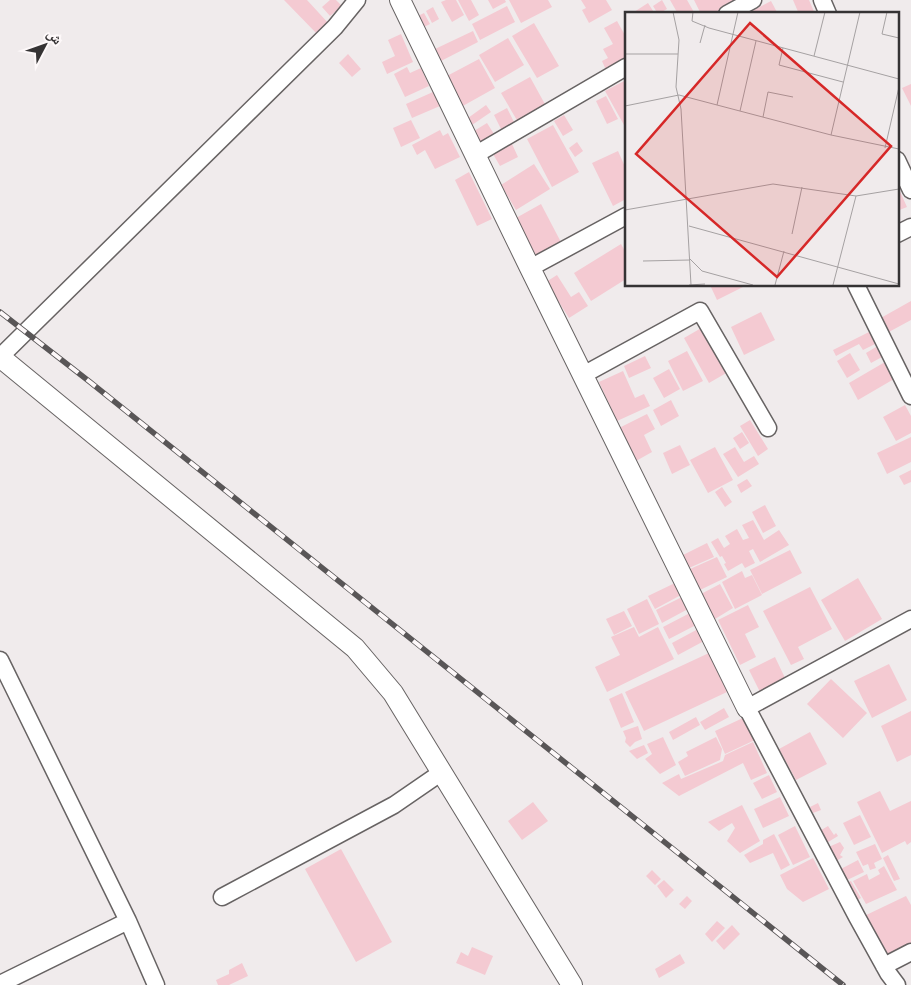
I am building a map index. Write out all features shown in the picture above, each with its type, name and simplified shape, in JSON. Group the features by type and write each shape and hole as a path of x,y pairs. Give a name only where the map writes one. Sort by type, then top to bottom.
{"street":[{"path":"357,0 335,26 0,357 354,648 393,693 572,985"},
{"path":"400,0 474,155 747,708 856,917 897,985"},
{"path":"731,12 753,0"},
{"path":"822,0 827,12"},
{"path":"474,155 625,69"},
{"path":"898,162 911,190"},
{"path":"530,268 625,217"},
{"path":"898,233 911,226"},
{"path":"856,286 911,396"},
{"path":"583,375 700,311 768,428"},
{"path":"747,708 911,619"},
{"path":"0,660 128,921 156,985"},
{"path":"222,896 394,805 442,772"},
{"path":"0,984 128,921"},
{"path":"884,966 911,952"}],"building":[{"path":"284,0 307,0 330,25 319,36"},
{"path":"330,0 336,0 342,6 330,16 322,7"},
{"path":"456,0 464,15 452,22 441,2"},
{"path":"458,0 471,0 479,15 469,21"},
{"path":"488,0 505,0 506,2 493,9"},
{"path":"509,0 548,0 552,7 521,23"},
{"path":"581,0 606,0 612,10 589,23 582,10 586,8"},
{"path":"662,0 667,9 657,12 653,6"},
{"path":"670,0 687,0 694,12 677,12"},
{"path":"694,0 735,1 716,12 700,12"},
{"path":"793,0 809,0 814,12 798,12"},
{"path":"771,1 777,12 750,12"},
{"path":"648,3 654,12 634,12"},
{"path":"507,6 515,22 480,40 472,24"},
{"path":"433,7 439,19 432,23 426,11"},
{"path":"424,13 430,24 422,28 416,17"},
{"path":"617,21 625,35 625,60 606,70 602,61 608,58 603,49 613,44 604,28"},
{"path":"534,23 559,66 537,78 512,36"},
{"path":"473,31 478,42 441,61 435,49"},
{"path":"401,34 413,62 387,74 382,62 395,56 388,40"},
{"path":"508,38 524,65 495,82 479,55"},
{"path":"348,54 361,69 352,77 339,63"},
{"path":"479,59 495,88 461,107 445,77"},
{"path":"407,67 410,73 421,68 429,86 405,97 394,74"},
{"path":"530,77 546,106 518,122 501,93"},
{"path":"625,81 625,124 624,125 605,91"},
{"path":"911,84 911,106 902,88"},
{"path":"433,92 440,106 412,118 406,104"},
{"path":"606,96 618,119 607,124 596,101"},
{"path":"486,105 491,112 472,125 468,118"},
{"path":"507,108 515,124 502,131 494,115"},
{"path":"564,115 573,130 563,136 554,121"},
{"path":"411,120 420,138 401,147 393,128"},
{"path":"487,123 494,134 481,143 474,131"},
{"path":"553,125 579,172 552,187 527,139"},
{"path":"440,130 443,136 448,133 460,157 435,169 425,150 417,155 412,145"},
{"path":"577,142 583,151 575,157 569,148"},
{"path":"512,144 518,157 500,166 493,154"},
{"path":"618,151 625,167 625,200 613,206 592,163"},
{"path":"534,164 550,189 516,210 501,185"},
{"path":"469,172 492,219 477,226 455,180"},
{"path":"898,187 907,207 898,211"},
{"path":"541,204 563,246 538,259 516,218"},
{"path":"621,244 625,251 625,280 591,301 574,273"},
{"path":"557,275 571,297 579,292 588,306 569,318 546,282"},
{"path":"710,286 745,286 717,300"},
{"path":"911,301 911,320 887,333 879,319"},
{"path":"761,312 775,340 744,355 731,327"},
{"path":"703,327 728,372 709,383 684,338"},
{"path":"869,332 875,344 863,350 859,344 836,356 833,350"},
{"path":"876,347 882,357 871,363 866,353"},
{"path":"687,351 703,381 683,391 668,361"},
{"path":"850,353 860,370 847,378 837,361"},
{"path":"645,356 651,368 629,378 624,366"},
{"path":"885,362 894,379 858,400 849,383"},
{"path":"669,369 680,389 664,398 653,378"},
{"path":"623,371 635,398 644,394 650,406 617,421 599,382"},
{"path":"671,400 679,416 661,426 653,410"},
{"path":"905,405 911,416 911,433 896,441 883,417"},
{"path":"647,414 655,429 644,435 652,452 636,461 619,428"},
{"path":"750,420 768,449 758,456 740,426"},
{"path":"742,432 749,443 740,449 733,438"},
{"path":"911,437 911,462 887,474 877,453"},
{"path":"680,445 690,465 672,474 663,453"},
{"path":"715,447 733,480 708,493 690,460"},
{"path":"735,447 744,462 754,456 759,464 738,477 723,454"},
{"path":"911,470 911,482 904,485 899,476"},
{"path":"747,479 752,486 741,493 737,485"},
{"path":"722,487 732,502 725,507 715,492"},
{"path":"765,505 776,526 763,533 752,512"},
{"path":"753,520 764,540 779,530 789,545 760,562 753,549 749,551 755,563 745,568 742,563 728,571 722,556 720,557 711,542 718,538 724,548 730,544 725,536 737,529 743,540 749,538 742,525"},
{"path":"707,543 714,557 689,568 683,555"},
{"path":"790,550 802,573 762,594 750,570"},
{"path":"717,557 727,577 700,590 690,569"},
{"path":"742,571 745,578 752,575 762,595 735,609 722,582"},
{"path":"858,578 882,619 845,641 821,600"},
{"path":"675,583 681,595 655,609 648,596"},
{"path":"720,584 733,608 715,619 701,594"},
{"path":"810,587 832,629 798,647 804,659 791,665 763,611"},
{"path":"682,597 688,609 662,623 656,610"},
{"path":"647,599 659,624 639,634 627,609"},
{"path":"748,605 759,627 745,634 756,657 740,665 718,620"},
{"path":"624,611 632,626 614,635 606,619"},
{"path":"690,613 696,625 669,639 663,627"},
{"path":"634,627 639,637 658,627 674,659 607,692 595,667 620,655 611,637"},
{"path":"698,629 704,641 678,655 672,643"},
{"path":"709,653 727,692 644,731 625,692"},
{"path":"775,657 786,680 760,692 749,670"},
{"path":"889,664 907,700 872,718 854,681"},
{"path":"831,679 867,713 843,738 807,704"},
{"path":"622,693 634,722 621,728 609,699"},
{"path":"724,708 729,717 705,730 700,722"},
{"path":"911,711 911,755 897,762 881,726"},
{"path":"696,717 700,725 673,740 669,732"},
{"path":"745,717 755,740 725,754 715,731"},
{"path":"638,726 642,739 630,747 625,742 626,738 623,731"},
{"path":"810,732 827,764 796,780 779,749"},
{"path":"663,737 676,765 660,774 645,759 652,754 647,744"},
{"path":"716,737 722,749 720,760 685,776 678,762 688,756 686,752"},
{"path":"753,742 767,773 751,780 743,763 679,796 662,783 679,774 681,779 723,761 725,755"},
{"path":"644,745 648,753 637,759 629,751"},
{"path":"769,775 777,792 762,799 753,783"},
{"path":"880,791 890,811 911,801 911,842 907,845 905,841 882,853 857,802"},
{"path":"780,797 789,816 763,828 754,809"},
{"path":"533,802 548,821 522,840 508,821"},
{"path":"818,803 821,810 813,813 810,807"},
{"path":"742,805 760,841 740,853 727,841 735,828 732,823 719,831 708,822"},
{"path":"860,815 871,837 854,845 843,823"},
{"path":"795,826 810,857 793,865 778,835"},
{"path":"828,826 834,835 836,833 838,836 825,844 818,832"},
{"path":"774,834 790,865 781,870 773,853 750,863 744,855 763,844 763,840"},
{"path":"840,842 844,848 840,855 843,857 836,861 824,849"},
{"path":"875,844 882,859 874,863 876,868 870,870 868,864 863,866 856,852"},
{"path":"341,849 392,942 356,962 305,869"},
{"path":"888,855 900,879 894,881 883,858"},
{"path":"813,858 829,889 803,902 787,889 780,875"},
{"path":"858,860 864,872 845,881 839,870"},
{"path":"884,866 897,890 866,904 853,881 867,874 869,880 880,874 878,870"},
{"path":"652,870 661,879 655,885 646,876"},
{"path":"664,880 674,890 666,898 657,886"},
{"path":"851,881 861,898 852,903 842,885"},
{"path":"687,896 692,901 685,909 679,904"},
{"path":"906,896 911,905 911,944 883,958 862,917"},
{"path":"717,921 725,928 712,942 705,934"},
{"path":"732,925 740,934 724,950 716,941"},
{"path":"472,947 493,956 485,975 456,963 461,952 468,956"},
{"path":"680,954 685,963 659,978 655,969"},
{"path":"242,963 248,976 229,985 218,985 216,980 229,974 229,970"}],"railway":[{"path":"0,312 843,985"}]}
